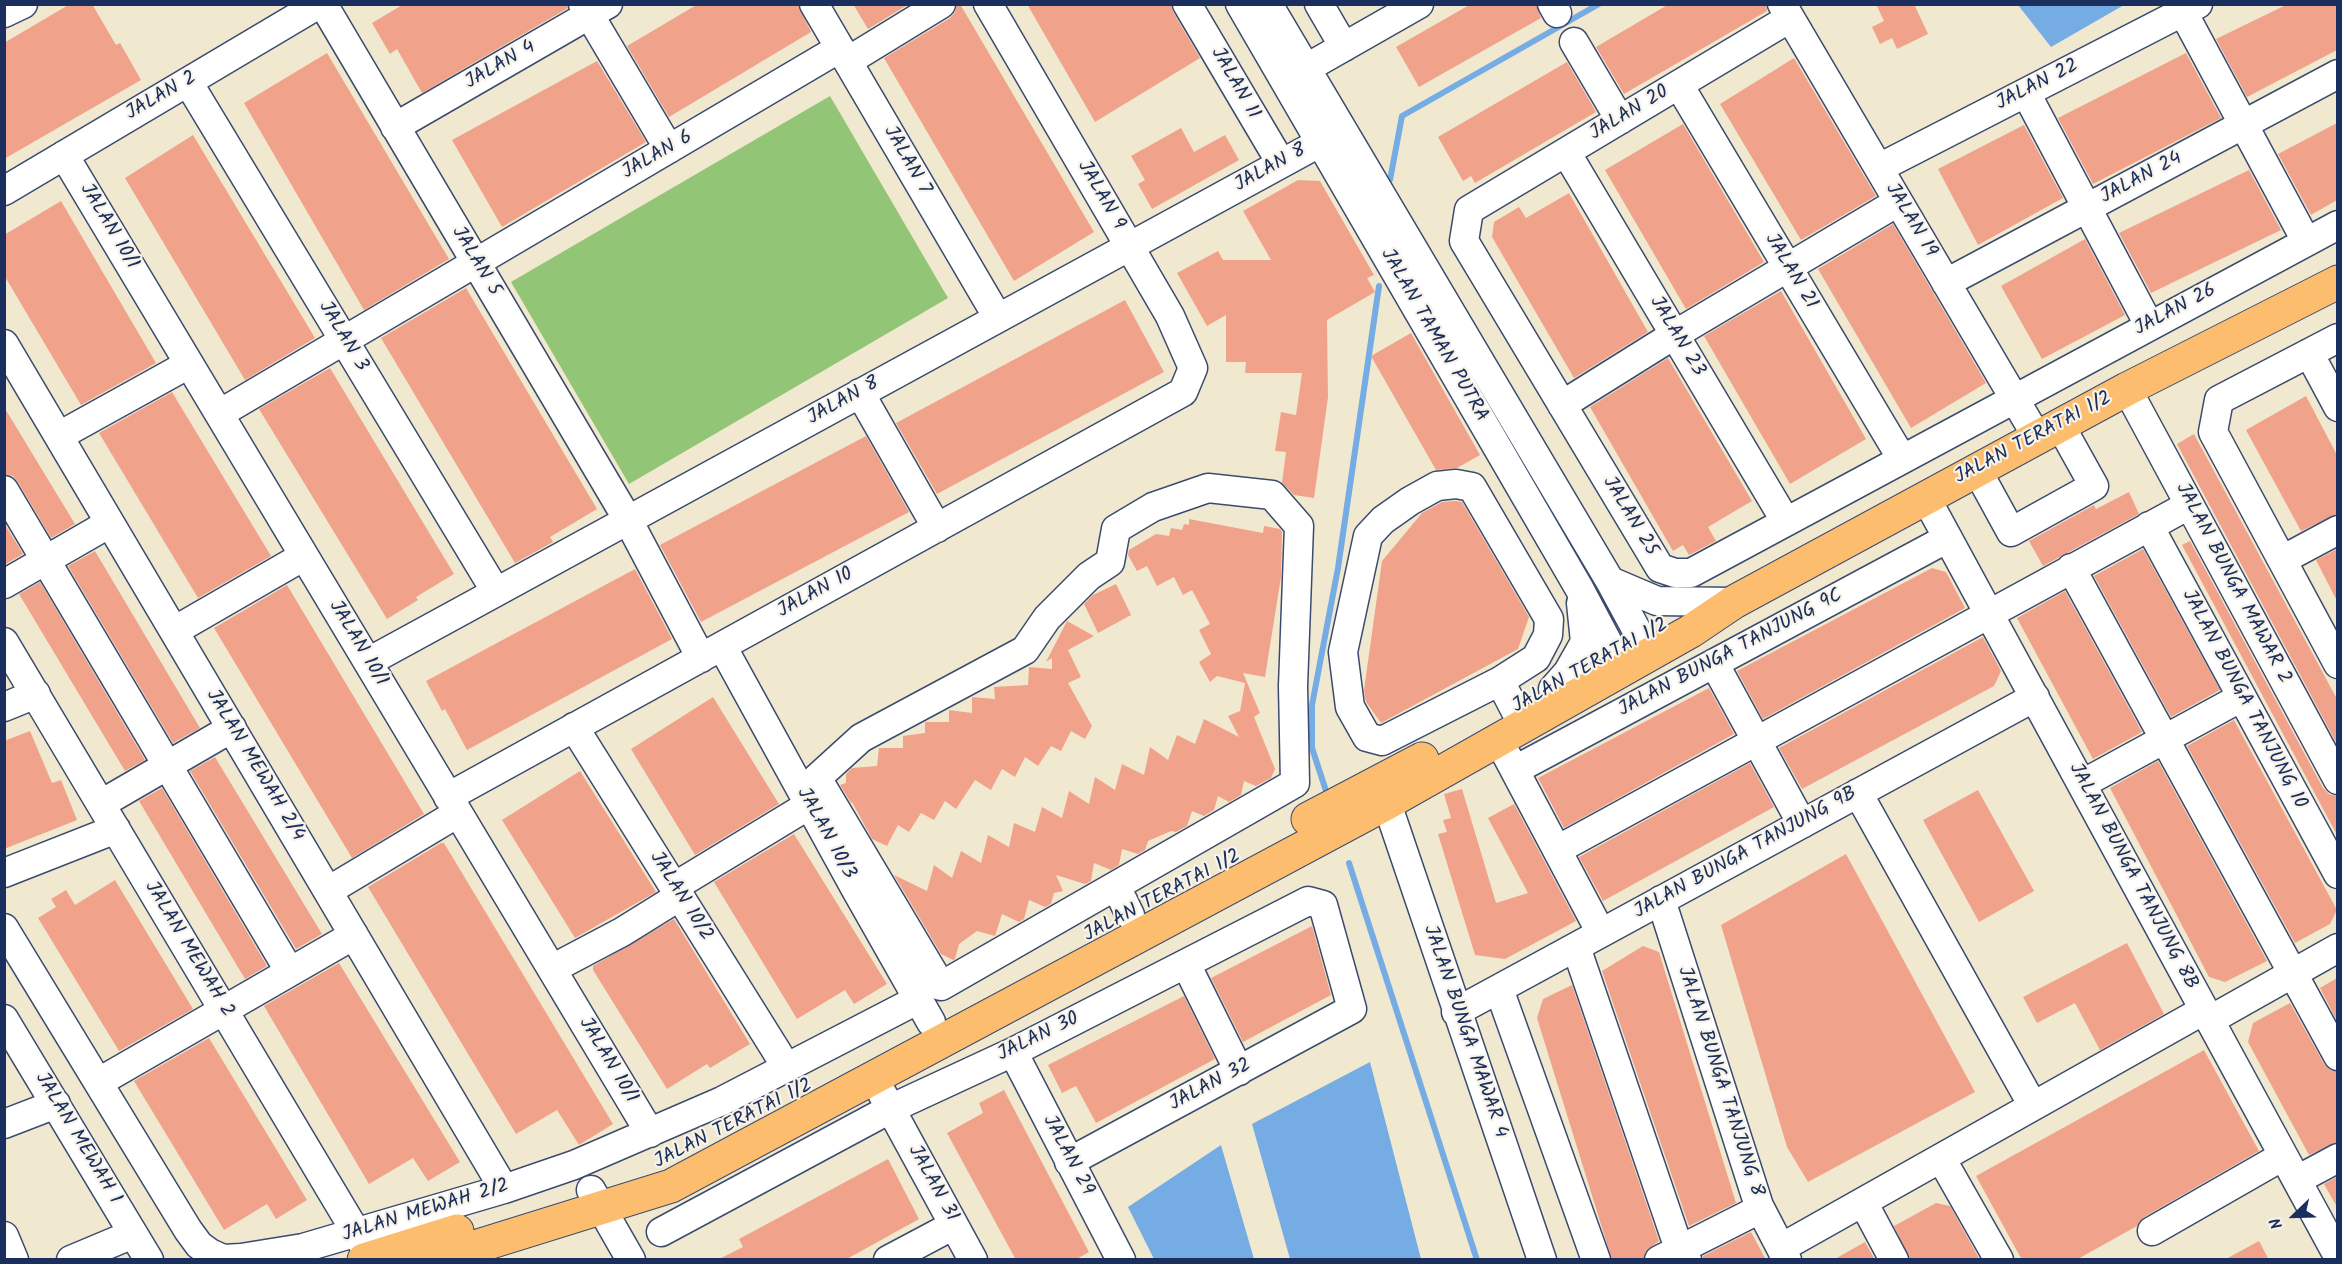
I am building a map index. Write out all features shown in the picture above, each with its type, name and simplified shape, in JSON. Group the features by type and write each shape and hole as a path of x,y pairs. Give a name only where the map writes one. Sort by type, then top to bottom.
{"main road":[{"name":"JALAN TERATAI 1/2","path":"596,1199 671,1186 741,1150 1383,792 1553,689 1691,631 1734,602 2049,431 2337,282"},
{"name":"JALAN TERATAI 1/2","path":"596,1199 666,1164 924,1011 1130,915 1383,792 1499,741 1632,654"},
{"path":"364,1250 596,1199"},
{"path":"433,1260 596,1199"}],"street":[{"path":"4,13 23,4"},
{"name":"JALAN 2","path":"4,191 321,4"},
{"name":"JALAN 5","path":"321,4 628,520 712,652"},
{"name":"JALAN 7","path":"814,4 998,318"},
{"name":"JALAN 6","path":"219,414 669,149 941,4"},
{"name":"JALAN 9","path":"988,4 1170,316 1193,368 1184,392"},
{"name":"JALAN 11","path":"1187,4 1281,164"},
{"name":"JALAN TAMAN PUTRA","path":"1240,4 1579,588 1632,654"},
{"name":"JALAN TAMAN PUTRA","path":"1268,4 1610,581 1632,654"},
{"path":"1319,4 1344,47"},
{"path":"1305,69 1419,4"},
{"path":"593,8 669,149"},
{"name":"JALAN 4","path":"395,127 593,8"},
{"path":"2191,8 2244,125 2306,241"},
{"name":"JALAN 22","path":"1879,168 2191,8"},
{"name":"JALAN 20","path":"1469,210 1679,85 1786,11"},
{"name":"JALAN 19","path":"1786,11 2014,398 2049,431 2094,486 2011,532 1977,470"},
{"path":"1574,42 1620,120"},
{"name":"JALAN 24","path":"1947,284 2337,74"},
{"name":"JALAN 3","path":"188,82 496,592"},
{"name":"JALAN 21","path":"1679,85 1902,459"},
{"path":"2026,93 2149,325"},
{"name":"JALAN 8","path":"368,662 1321,142"},
{"name":"JALAN 23","path":"1566,152 1786,522"},
{"name":"JALAN 10/1","path":"64,155 650,1133"},
{"path":"1562,405 1674,334 1898,202"},
{"name":"JALAN 25","path":"1469,210 1464,241 1660,568 1675,573 1691,573 2014,398"},
{"name":"JALAN 26","path":"2014,398 2337,225"},
{"path":"2337,338 2219,400 2213,432 2337,664"},
{"name":"JALAN MEWAH 2/4","path":"4,344 504,1189"},
{"path":"2309,353 2337,407"},
{"path":"59,436 189,364"},
{"name":"JALAN BUNGA MAWAR 2","path":"2127,389 2337,780"},
{"name":"JALAN 10","path":"328,891 453,805 574,727 1184,392"},
{"path":"860,393 938,528"},
{"path":"1456,484 1472,487 1549,619 1548,635 1536,658 1500,681 1382,741 1367,737 1350,707 1343,652 1368,536 1383,520 1437,486 1456,484"},
{"path":"552,969 622,932 677,892 810,792 861,738 1024,650 1047,618 1089,576 1110,562 1116,529 1153,507 1208,488 1272,495 1299,526 1293,686 1295,783 941,986 810,792"},
{"path":"4,490 290,972"},
{"name":"JALAN BUNGA TANJUNG 8B","path":"1926,498 2337,1256"},
{"path":"1557,850 2189,505"},
{"path":"4,584 111,524"},
{"name":"JALAN BUNGA TANJUNG 10","path":"2149,526 2337,874"},
{"path":"2282,560 2337,530"},
{"name":"JALAN BUNGA TANJUNG 9C","path":"1515,770 1947,538"},
{"path":"174,631 304,556"},
{"path":"2071,568 2337,1056"},
{"path":"1610,581 1657,602 1734,602"},
{"path":"1553,689 1568,672 1585,642 1579,588"},
{"name":"JALAN MEWAH 2","path":"4,642 224,1010 364,1250"},
{"name":"JALAN 10/3","path":"712,652 810,792 924,1011"},
{"path":"1714,663 1802,824"},
{"path":"1500,681 1515,710"},
{"path":"4,707 36,694"},
{"name":"JALAN BUNGA TANJUNG 9B","path":"1456,1012 2035,697"},
{"path":"2082,784 2242,697"},
{"name":"JALAN 10/2","path":"574,727 786,1068"},
{"path":"101,804 232,728"},
{"path":"1499,741 1601,933"},
{"name":"JALAN BUNGA MAWAR 4","path":"1383,792 1542,1260"},
{"path":"1858,793 2033,1106"},
{"path":"4,873 116,829"},
{"path":"1116,886 1130,915"},
{"name":"JALAN BUNGA TANJUNG 8","path":"1661,900 1760,1209 1784,1254"},
{"name":"JALAN 30","path":"661,1232 890,1109 1013,1052 1308,901 1323,905 1352,1009"},
{"name":"JALAN MEWAH 2/2","path":"4,928 188,1230 199,1245 224,1259 288,1251 364,1250 504,1189 650,1133 722,1101 786,1068 924,1011"},
{"path":"99,1082 354,935"},
{"path":"1576,947 1675,1238 1676,1256 1760,1209"},
{"path":"1784,1254 1863,1202 2033,1106 2207,1015 2292,974 2337,948"},
{"path":"1186,964 1239,1071"},
{"path":"1499,988 1596,1260"},
{"name":"JALAN 32","path":"1070,1162 1352,1009"},
{"name":"JALAN MEWAH 1","path":"5,1020 149,1260"},
{"name":"JALAN 29","path":"1013,1052 1121,1260"},
{"name":"JALAN 31","path":"874,1075 890,1109 973,1260"},
{"path":"4,1124 57,1104"},
{"path":"1941,1158 1999,1260"},
{"path":"2152,1231 2290,1168 2337,1158"},
{"path":"596,1199 631,1260"},
{"path":"1863,1202 1894,1260"},
{"path":"888,1260 954,1225"},
{"path":"71,1260 133,1234"}],"green space":[{"path":"830,96 948,298 629,484 511,282"}],"water":[{"path":"2018,5 2124,5 2051,47"},
{"path":"1370,1062 1421,1259 1290,1259 1252,1124"},
{"path":"1221,1145 1254,1259 1154,1259 1128,1207"}],"building":[{"path":"70,4 92,4 116,45 120,43 141,80 4,159 4,43"},
{"path":"404,4 567,4 568,8 422,93 397,49 390,54 372,23"},
{"path":"698,4 798,4 811,32 669,117 627,46"},
{"path":"853,4 909,4 868,29"},
{"path":"957,4 960,4 1094,232 1014,281 884,58 950,18"},
{"path":"1027,4 1171,4 1173,12 1200,58 1095,122"},
{"path":"1471,4 1536,4 1541,18 1419,87 1396,47"},
{"path":"1669,4 1766,4 1767,11 1624,94 1596,47"},
{"path":"1876,4 1914,4 1928,34 1897,49 1892,38 1880,44 1872,27 1884,21"},
{"path":"2288,4 2337,4 2337,50 2247,97 2216,39"},
{"path":"327,53 449,259 364,310 244,103"},
{"path":"2186,53 2221,118 2093,184 2058,118"},
{"path":"1794,58 1876,196 1801,240 1720,104"},
{"path":"597,61 646,142 502,227 452,140"},
{"path":"1567,62 1596,112 1475,183 1471,176 1463,181 1438,137"},
{"path":"2337,123 2337,200 2311,215 2278,154"},
{"path":"1683,124 1764,262 1686,309 1605,170"},
{"path":"2024,125 2063,198 1978,245 1938,169"},
{"path":"1181,128 1194,152 1225,135 1239,160 1152,209 1138,184 1145,180 1131,156"},
{"path":"193,135 315,338 245,380 125,178"},
{"path":"2249,170 2281,230 2151,293 2119,233"},
{"path":"1298,180 1320,181 1374,275 1367,278 1375,292 1327,320 1328,397 1314,498 1294,495 1282,483 1286,452 1275,451 1281,412 1296,415 1302,373 1245,373 1246,362 1226,362 1226,315 1207,326 1177,273 1218,251 1223,260 1271,260 1243,211"},
{"path":"1569,193 1648,332 1574,378 1492,237 1494,222 1519,207 1526,218"},
{"path":"61,201 156,363 81,405 4,275 4,235"},
{"path":"1893,224 1986,383 1911,428 1818,269"},
{"path":"2085,239 2125,315 2042,359 2001,286"},
{"path":"466,288 597,509 550,537 553,542 515,563 381,338"},
{"path":"1781,291 1866,439 1790,484 1704,336"},
{"path":"1125,300 1164,372 937,494 896,423"},
{"path":"1411,333 1480,455 1457,468 1436,470 1371,356"},
{"path":"1668,358 1752,501 1708,527 1716,541 1689,555 1683,545 1673,551 1590,407"},
{"path":"330,368 454,574 416,597 418,600 387,619 259,409"},
{"path":"172,392 271,556 198,598 99,433"},
{"path":"2306,396 2337,455 2337,514 2301,531 2246,430"},
{"path":"4,407 75,524 51,538 18,482 13,476 4,474"},
{"path":"2194,434 2337,699 2337,744 2177,444"},
{"path":"866,436 909,512 701,622 660,545"},
{"path":"2129,492 2139,514 2043,566 2029,541 2094,505 2096,509"},
{"path":"1442,502 1462,502 1529,617 1518,649 1381,723 1366,702 1364,690 1382,561 1422,513"},
{"path":"1189,519 1263,533 1264,526 1280,529 1282,532 1281,577 1265,677 1243,673 1260,713 1254,717 1275,769 1271,778 1256,786 1244,781 1241,795 1229,802 1218,796 1214,810 1204,816 1192,811 1187,826 1148,841 1145,850 1138,854 1122,849 1119,865 1111,870 1094,863 1091,881 1085,884 1056,875 1063,891 1054,893 1051,904 1045,907 1029,900 1024,919 1019,922 1002,914 995,936 977,931 959,944 955,959 941,954 894,875 927,891 934,865 952,878 961,851 981,863 988,835 1009,847 1014,823 1035,832 1042,807 1062,818 1069,791 1089,804 1095,777 1115,790 1122,764 1144,775 1150,747 1168,760 1177,735 1195,744 1204,719 1239,737 1228,716 1240,711 1245,683 1217,676 1210,682 1199,662 1211,654 1199,630 1210,624 1192,590 1183,595 1174,577 1157,586 1147,566 1137,571 1128,555 1129,550 1156,534 1169,536 1171,528 1182,530 1184,524 1189,525"},
{"path":"4,523 23,554 4,565"},
{"path":"2190,541 2323,788 2329,794 2337,796 2337,835 2182,545"},
{"path":"2143,549 2220,690 2171,717 2094,576"},
{"path":"2337,549 2337,601 2316,560"},
{"path":"95,551 200,728 173,743 68,566"},
{"path":"1932,568 1946,572 1965,608 1763,719 1737,671"},
{"path":"635,569 672,639 467,750 445,709 442,711 426,681"},
{"path":"40,582 145,760 125,771 19,594"},
{"path":"1116,584 1131,615 1098,633 1084,604 1093,595"},
{"path":"287,585 424,814 352,858 214,628"},
{"path":"2065,591 2142,732 2093,759 2017,618"},
{"path":"1067,621 1094,636 1068,650 1081,677 1068,683 1092,726 1085,739 1071,731 1061,751 1051,746 1038,766 1025,757 1015,777 1002,769 991,790 975,780 956,809 945,801 934,820 921,813 909,832 898,825 887,846 872,839 840,785 846,783 846,774 852,768 877,766 879,748 903,748 903,736 925,733 925,722 949,722 949,710 972,713 972,697 995,699 994,687 1028,685 1029,667 1052,669 1052,658 1046,662"},
{"path":"1983,637 2001,671 1994,686 1802,789 1779,748"},
{"path":"1709,688 1734,734 1564,828 1538,778"},
{"path":"713,697 779,804 695,855 631,749"},
{"path":"2234,720 2337,910 2330,924 2295,943 2187,746"},
{"path":"30,731 52,783 61,780 77,820 4,849 4,741"},
{"path":"215,757 322,934 296,949 190,771"},
{"path":"2158,761 2267,961 2225,982 2209,977 2110,788"},
{"path":"1750,763 1774,807 1603,901 1579,857"},
{"path":"580,771 656,892 575,938 502,820"},
{"path":"162,788 267,966 245,979 139,801"},
{"path":"1462,789 1496,903 1528,893 1488,818 1514,804 1576,921 1505,959 1475,955 1438,834 1447,832 1443,820 1451,818 1444,794"},
{"path":"1978,790 2034,891 1979,922 1923,820"},
{"path":"794,834 887,984 854,1004 845,990 797,1019 714,882"},
{"path":"444,843 613,1124 579,1145 557,1110 516,1134 368,887"},
{"path":"1846,854 1975,1092 1808,1182 1787,1147 1721,925"},
{"path":"115,880 193,1009 119,1051 38,918 56,907 51,899 66,890 75,905"},
{"path":"674,919 750,1044 710,1068 707,1064 667,1089 593,970 593,966"},
{"path":"1312,926 1331,995 1243,1042 1211,978"},
{"path":"2127,943 2164,1014 2100,1050 2075,1003 2037,1023 2023,997"},
{"path":"1643,946 1659,952 1736,1203 1689,1226 1602,971"},
{"path":"339,963 460,1162 428,1181 413,1158 369,1184 264,1006"},
{"path":"2337,978 2337,1021 2320,988"},
{"path":"1572,985 1659,1241 1646,1251 1643,1260 1612,1260 1537,1018 1543,999"},
{"path":"1184,996 1215,1059 1096,1123 1076,1086 1062,1093 1048,1065"},
{"path":"2290,1003 2324,1064 2330,1070 2337,1072 2337,1142 2309,1155 2248,1042 2253,1023"},
{"path":"209,1038 307,1200 276,1219 267,1204 224,1230 134,1081"},
{"path":"2204,1050 2259,1151 2144,1217 2137,1226 2076,1260 2022,1260 1976,1176"},
{"path":"1004,1090 1089,1252 1075,1260 1016,1260 947,1133 983,1113 979,1103"},
{"path":"888,1159 919,1219 845,1260 717,1260 743,1247 739,1239"},
{"path":"2337,1177 2337,1207 2324,1184"},
{"path":"1936,1203 1950,1206 1980,1260 1910,1260 1894,1226"},
{"path":"1751,1232 1766,1260 1703,1260 1703,1256"},
{"path":"2259,1241 2269,1260 2224,1260"},
{"path":"1865,1242 1875,1260 1833,1260"}],"waterway":[{"path":"1390,180 1402,116 1599,4"},
{"path":"1328,797 1312,748 1312,705 1338,568 1379,286"},
{"path":"1349,863 1477,1260"}]}
